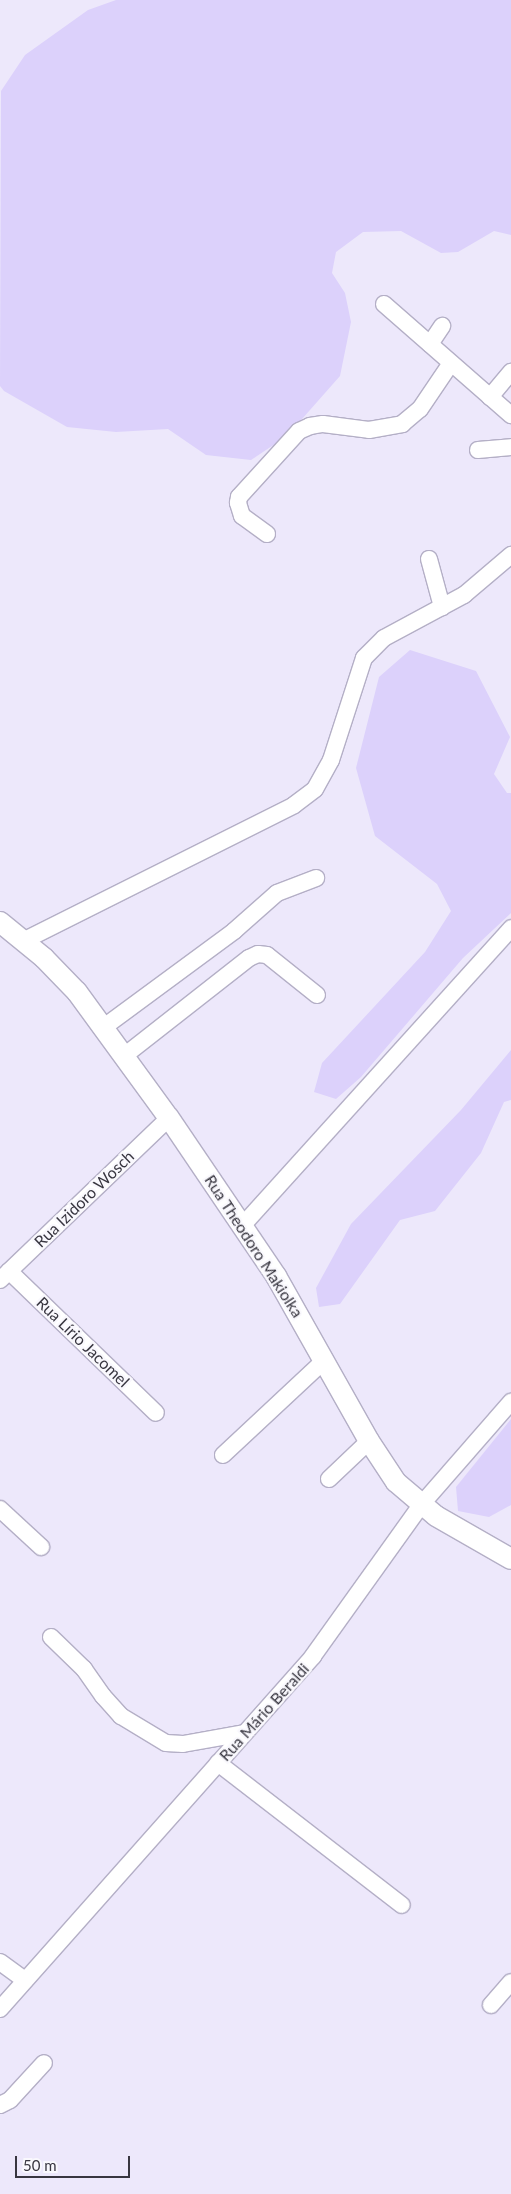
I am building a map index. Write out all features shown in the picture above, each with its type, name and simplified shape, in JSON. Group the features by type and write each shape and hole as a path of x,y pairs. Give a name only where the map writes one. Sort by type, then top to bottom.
{"main road":[{"name":"Rua Theodoro Makiolka","path":"0,922 62,975 104,1028 169,1118 281,1284 369,1441 396,1482 421,1505 462,1532 511,1559"}],"street":[{"path":"384,304 511,415"},
{"path":"430,344 442,326"},
{"path":"267,534 242,516 238,503 239,497 299,431 310,426 323,424 369,430 402,424 420,410 451,363"},
{"path":"490,397 511,372"},
{"path":"478,450 511,447"},
{"path":"23,941 301,800 315,789 331,760 364,658 384,638 464,595 511,555"},
{"path":"429,559 442,607"},
{"path":"104,1028 234,931 278,893 316,878"},
{"path":"243,1225 511,928"},
{"path":"124,1056 250,958 258,954 267,955 316,995"},
{"name":"Rua Izidoro Wosch","path":"4,1276 169,1118"},
{"name":"Rua Lírio Jacomel","path":"4,1276 156,1413"},
{"path":"223,1455 325,1360"},
{"name":"Rua Mário Beraldi","path":"0,2009 313,1656 421,1505 511,1402"},
{"path":"329,1480 369,1441"},
{"path":"0,1509 41,1547"},
{"path":"51,1637 84,1669 102,1696 121,1716 166,1743 183,1744 244,1733"},
{"path":"218,1763 402,1905"},
{"path":"0,1962 25,1980"},
{"path":"491,2004 511,1982"},
{"path":"0,2105 10,2100 44,2063"}],"shaded area":[{"path":"116,0 511,0 511,235 494,231 458,252 441,253 401,231 363,232 336,252 332,273 345,293 351,322 340,376 287,436 251,460 206,455 168,429 116,432 67,427 4,391 0,386 1,91 25,55 88,10"},
{"path":"410,650 476,671 510,737 494,774 507,793 511,793 511,913 463,958 361,1077 336,1099 314,1092 322,1063 425,952 451,911 437,884 375,836 356,768 379,677"},
{"path":"511,1050 511,1100 504,1102 481,1153 435,1211 400,1220 340,1304 319,1307 316,1288 351,1224 461,1110"},
{"path":"511,1419 511,1505 489,1517 458,1511 456,1487"}]}
